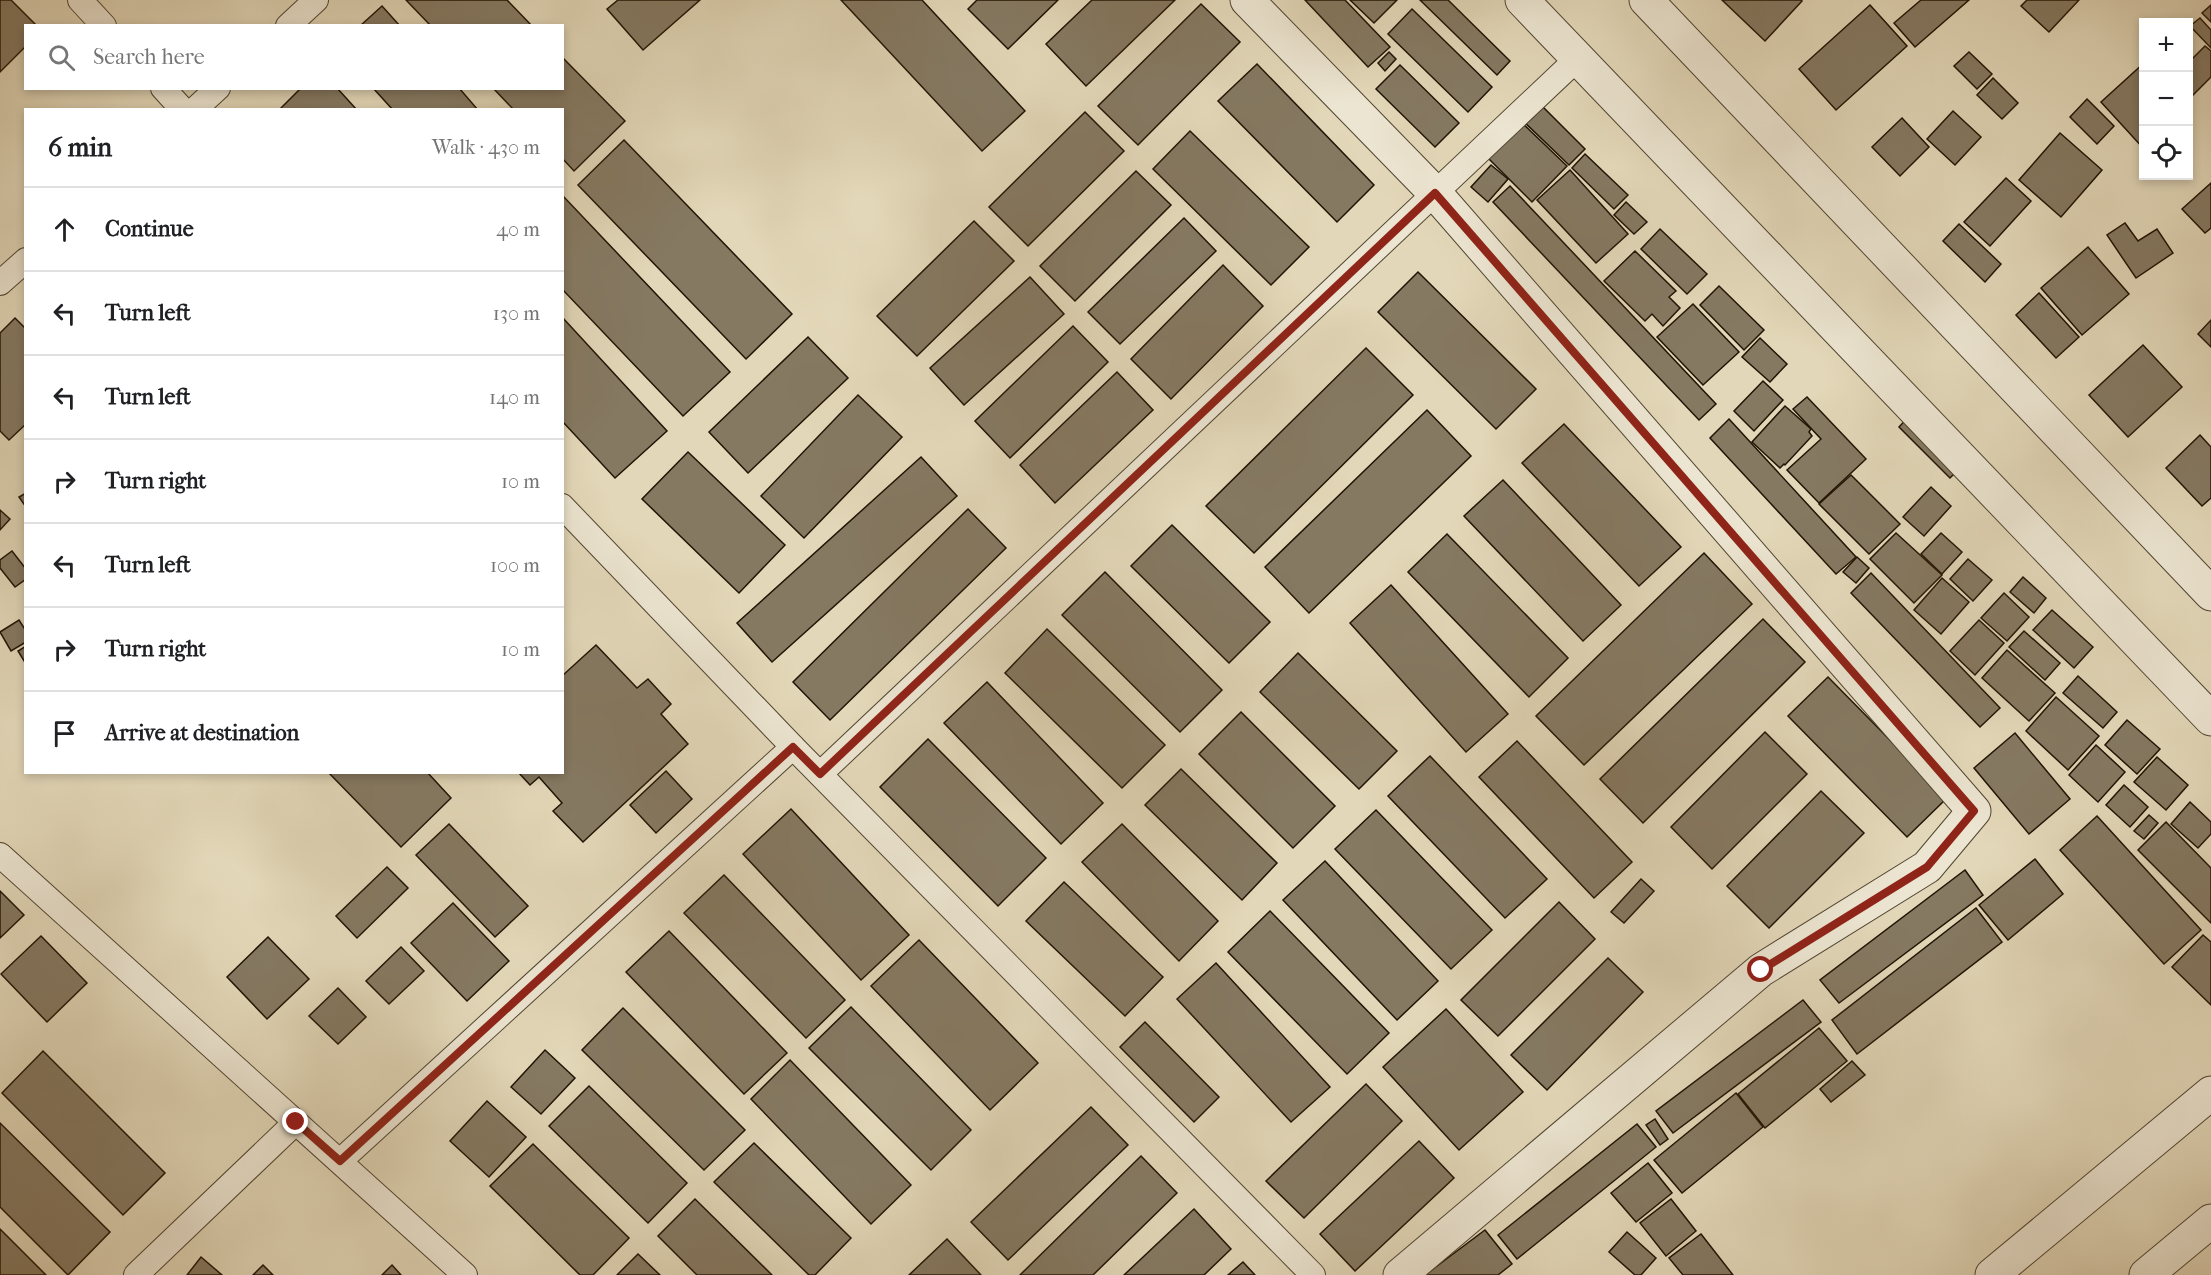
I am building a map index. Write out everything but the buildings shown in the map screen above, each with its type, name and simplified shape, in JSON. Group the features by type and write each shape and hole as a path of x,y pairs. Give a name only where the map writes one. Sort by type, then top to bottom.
{"street":[{"path":"1247,0 1435,193 1974,811 1927,867 1761,970 1400,1275"},
{"path":"1522,0 2211,719"},
{"path":"1646,0 2211,594"},
{"path":"1992,1275 2211,1093"},
{"path":"2146,1275 2211,1221"}],"lane":[{"path":"80,0 102,24"},
{"path":"290,24 316,0"},
{"path":"820,774 1578,58"},
{"path":"165,90 181,108"},
{"path":"196,108 216,90"},
{"path":"0,283 24,262"},
{"path":"564,508 793,747 1313,1275"},
{"path":"340,1161 793,747"},
{"path":"0,855 465,1275"},
{"path":"136,1275 296,1122"}],"route":[{"path":"296,1122 340,1161 793,747 820,774 1435,193 1974,811 1927,867 1761,970"}]}
